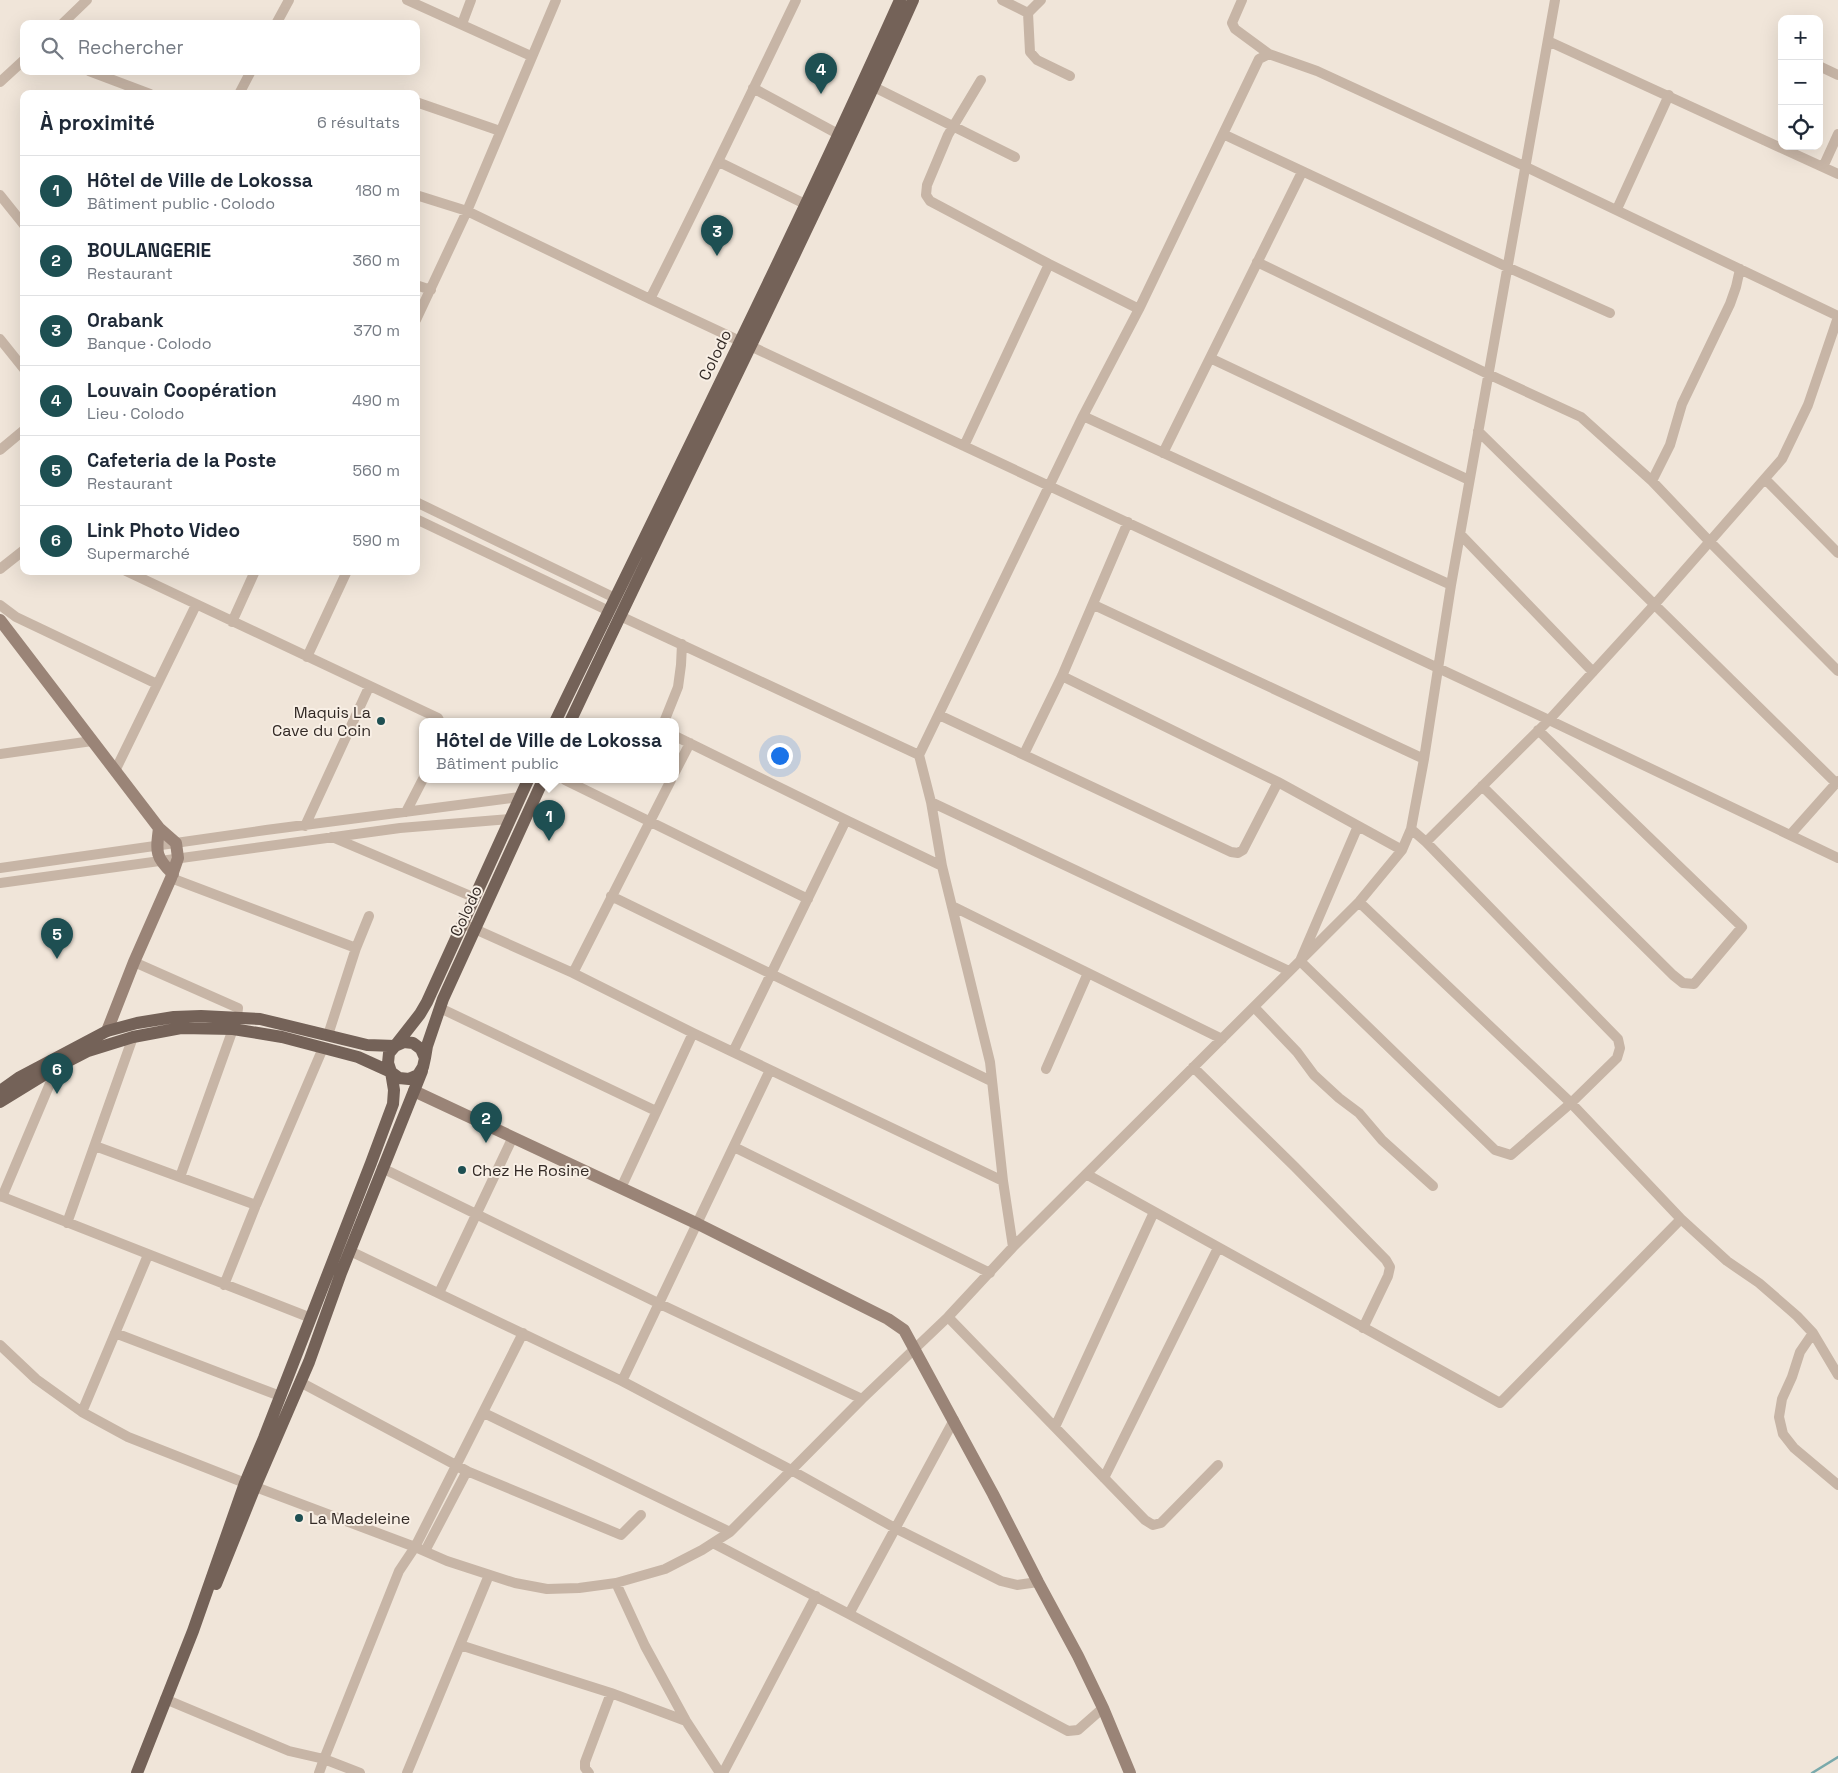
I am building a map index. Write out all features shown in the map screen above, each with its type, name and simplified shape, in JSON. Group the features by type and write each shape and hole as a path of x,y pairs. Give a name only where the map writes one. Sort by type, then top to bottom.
{"main road":[{"name":"Colodo","path":"557,718 614,613 745,344 805,204 900,0"},
{"name":"Colodo","path":"572,718 614,613 615,598 874,86 913,0"},
{"path":"0,620 159,828 176,843 178,858 172,876 134,962 107,1031"},
{"name":"Colodo","path":"395,1046 427,1002 463,924 473,897 527,783"},
{"name":"Colodo","path":"250,1485 300,1382 382,1168 414,1091 440,1008 542,783"},
{"path":"159,828 156,846 160,861 172,876"},
{"path":"0,1091 20,1077 107,1031 137,1023 174,1017 235,1023 358,1057 391,1072 399,1078 409,1079 418,1075 424,1063 421,1049 413,1043 404,1042 395,1046 389,1053 388,1063 391,1072 394,1090 393,1104 280,1396 219,1578 193,1631 137,1773"},
{"path":"0,1102 57,1067 88,1051 133,1037 181,1028 235,1023 275,1022 367,1045 395,1046"},
{"path":"414,1091 698,1224 897,1324 904,1330 954,1420 1078,1656 1103,1708 1130,1773"}],"street":[{"path":"66,20 87,0"},
{"path":"278,20 289,0"},
{"path":"407,0 531,56"},
{"path":"462,24 471,0"},
{"path":"420,312 467,211 556,0"},
{"path":"650,299 719,162 796,0"},
{"path":"1002,0 1028,13"},
{"path":"1041,0 1028,13 1030,52 1037,60 1070,76"},
{"path":"1242,0 1232,23 1235,29 1269,54 1317,71 1524,166 1838,316 1808,405 1782,459 1655,604 1549,720 1426,842"},
{"path":"0,1345 36,1379 82,1412 128,1437 447,1561 515,1583 547,1589 616,1584 665,1569 730,1532 862,1399 948,1317 1013,1247 1359,902 1402,850 1411,829 1424,759 1469,480 1555,0"},
{"path":"1548,41 1838,174"},
{"path":"1013,1247 1003,1182 990,1062 942,866 931,802 919,755 1083,416 1139,309 1259,59 1269,54"},
{"path":"0,82 20,64"},
{"path":"1823,68 1838,75"},
{"path":"100,75 139,90"},
{"path":"241,90 249,75"},
{"path":"981,80 952,126 927,185 926,195 930,201 1139,309"},
{"path":"874,86 1015,157"},
{"path":"754,88 838,134"},
{"path":"1617,209 1669,95"},
{"path":"420,103 500,131"},
{"path":"1223,134 1507,268 1610,313"},
{"path":"1823,167 1838,134"},
{"path":"719,162 805,204"},
{"path":"1163,452 1302,172"},
{"path":"0,196 20,220"},
{"path":"420,196 467,211 745,344 1128,522 1838,858"},
{"path":"1257,262 1581,417 1652,481 1838,671"},
{"path":"964,446 1049,264"},
{"path":"1652,481 1670,445 1682,404 1730,304 1740,269"},
{"path":"420,286 431,290"},
{"path":"0,339 20,364"},
{"path":"1210,358 1469,480"},
{"path":"1083,416 1451,585"},
{"path":"1478,432 1837,782 1790,835"},
{"path":"0,450 20,433"},
{"path":"1765,479 1838,553"},
{"path":"420,504 615,598"},
{"path":"420,521 919,755"},
{"path":"1024,754 1094,605 1128,522"},
{"path":"1460,534 1593,672"},
{"path":"0,569 20,553"},
{"path":"134,575 438,718"},
{"path":"232,622 253,575"},
{"path":"307,657 345,575"},
{"path":"0,605 16,617 158,684"},
{"path":"115,771 196,605"},
{"path":"1094,605 1424,759"},
{"path":"666,718 678,687 682,644"},
{"path":"1062,676 1278,782 1402,850"},
{"path":"305,826 369,687"},
{"path":"939,715 1230,852 1238,853 1243,850 1278,782"},
{"path":"1482,786 1673,975 1683,983 1694,984 1742,927 1538,730"},
{"path":"679,738 942,866"},
{"path":"0,754 92,741"},
{"path":"679,764 690,743"},
{"path":"406,812 421,783"},
{"path":"571,783 808,899"},
{"path":"573,973 670,783"},
{"path":"0,868 520,797"},
{"path":"931,802 1289,971"},
{"path":"0,883 331,836 510,819"},
{"path":"733,1052 846,820"},
{"path":"1300,961 1358,826"},
{"path":"1300,961 1495,1150 1511,1155 1571,1103 1617,1058 1620,1048 1618,1039 1426,842 1411,829"},
{"path":"331,836 473,897"},
{"path":"172,876 356,948"},
{"path":"611,896 991,1081"},
{"path":"1359,902 1571,1103 1680,1219 1726,1261 1778,1298 1813,1332 1838,1375"},
{"path":"952,906 1222,1039"},
{"path":"328,1035 356,948 369,916"},
{"path":"463,924 573,973 693,1033 1003,1182"},
{"path":"134,962 238,1008 235,1023 180,1177"},
{"path":"1046,1069 1088,973"},
{"path":"1254,1007 1297,1052 1314,1075 1339,1098 1360,1113 1382,1140 1433,1186"},
{"path":"440,1008 656,1112"},
{"path":"621,1188 693,1033"},
{"path":"67,1223 133,1037"},
{"path":"224,1285 323,1048"},
{"path":"57,1067 1,1197 311,1318"},
{"path":"1193,1067 1386,1260 1390,1267 1388,1276 1363,1328"},
{"path":"622,1381 770,1070"},
{"path":"439,1293 512,1138"},
{"path":"95,1146 256,1205"},
{"path":"734,1147 990,1273"},
{"path":"382,1168 476,1216 862,1399"},
{"path":"1086,1174 1500,1404 1680,1219"},
{"path":"1055,1427 1154,1212"},
{"path":"1104,1478 1218,1248"},
{"path":"350,1251 622,1381 791,1470 895,1528 1010,1584 1018,1585 1038,1582"},
{"path":"82,1412 148,1255"},
{"path":"948,1317 1145,1520 1153,1525 1161,1523 1218,1465"},
{"path":"1813,1332 1800,1352 1782,1399 1779,1416 1783,1434 1794,1448 1838,1485"},
{"path":"114,1333 280,1396"},
{"path":"319,1773 399,1571 420,1549 456,1466 523,1333"},
{"path":"300,1382 456,1466 621,1535 641,1515"},
{"path":"484,1413 730,1532"},
{"path":"849,1614 954,1420"},
{"path":"713,1543 1068,1731 1078,1730 1103,1708"},
{"path":"407,1773 489,1575"},
{"path":"616,1584 645,1646 686,1721 721,1773 816,1596"},
{"path":"460,1645 611,1693 686,1721"},
{"path":"589,1773 585,1768 585,1762 611,1693"},
{"path":"165,1699 289,1751 324,1759 360,1773"}],"waterway":[{"path":"1812,1773 1838,1757"}],"place":[{"name":"Louvain Coopération","path":"821,94"},
{"name":"Orabank","path":"717,256"},
{"name":"Maquis La Cave du Coin","path":"381,721"},
{"name":"Hôtel de Ville de Lokossa","path":"549,841"},
{"name":"Cafeteria de la Poste","path":"57,959"},
{"name":"Link Photo Video","path":"57,1094"},
{"name":"BOULANGERIE","path":"486,1143"},
{"name":"Chez He Rosine","path":"462,1170"},
{"name":"La Madeleine","path":"299,1518"}]}
